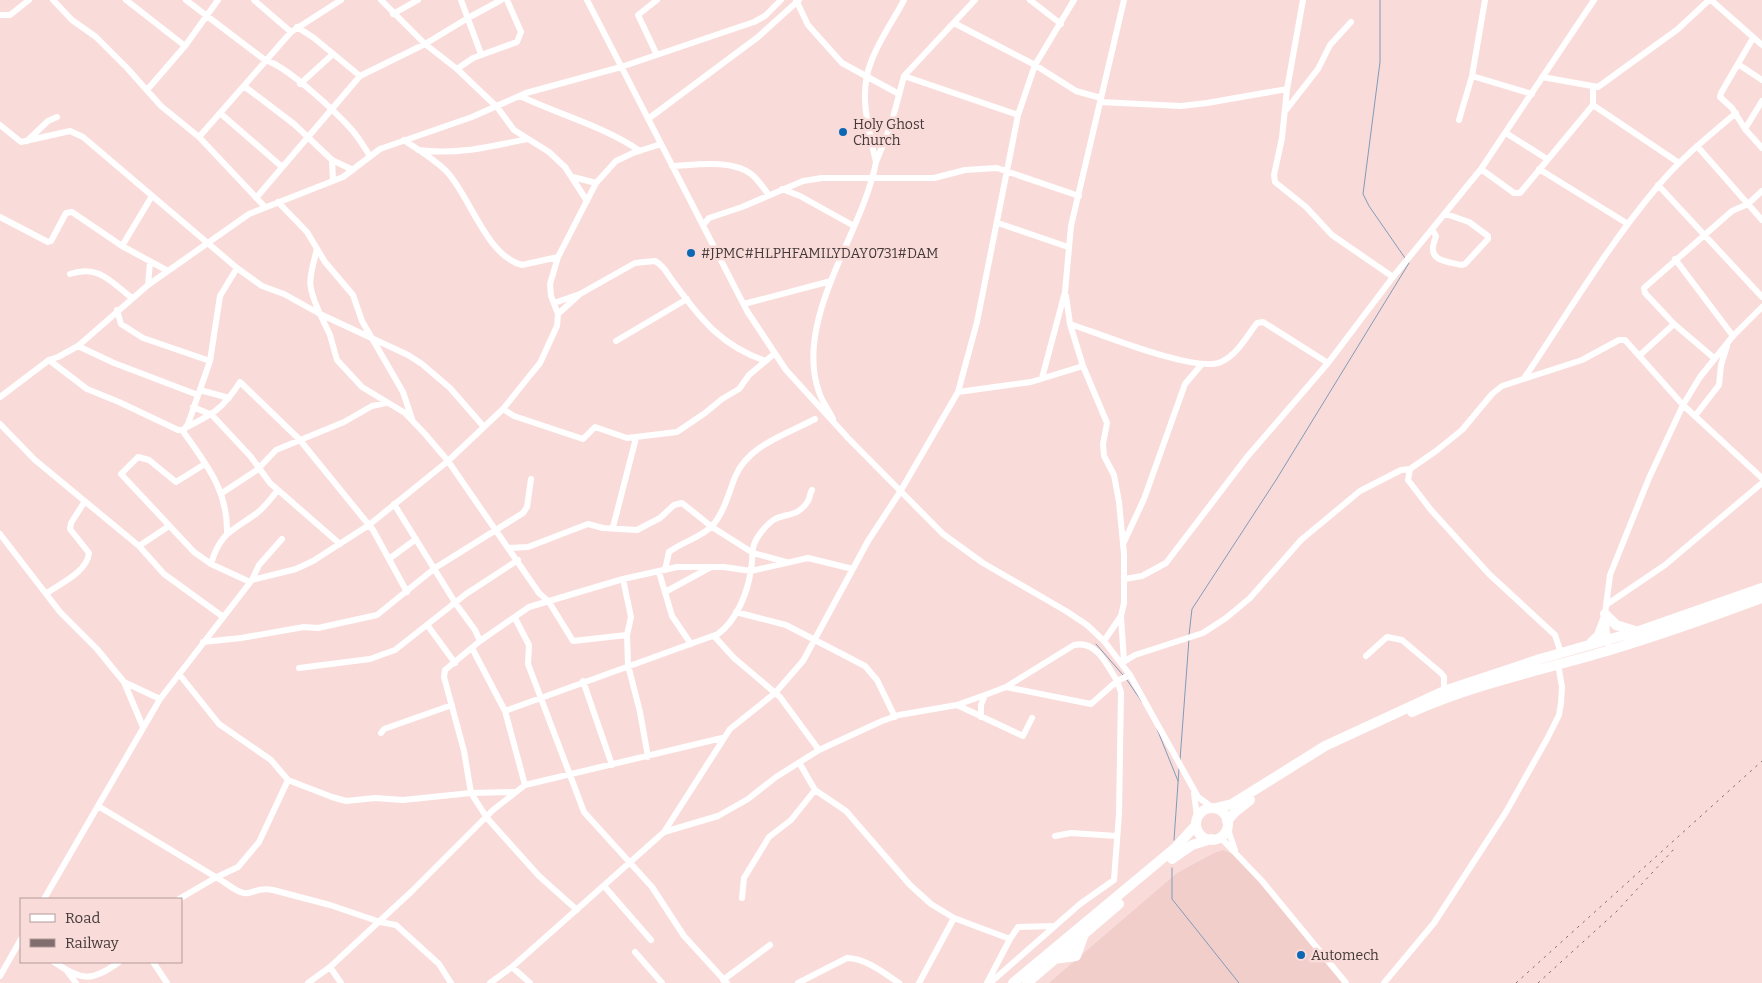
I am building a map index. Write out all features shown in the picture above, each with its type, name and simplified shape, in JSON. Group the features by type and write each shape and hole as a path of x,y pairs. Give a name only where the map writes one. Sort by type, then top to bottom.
{"highway":[{"path":"1027,983 1180,853 1192,845 1215,838 1236,810 1330,751 1363,734 1449,697 1558,664 1642,630 1762,588"},
{"path":"1013,983 1162,860 1197,821 1204,810 1232,804 1325,746 1444,691 1582,648 1608,645 1697,622 1762,598"},
{"path":"1605,612 1611,621 1623,629 1642,630"},
{"path":"1582,648 1596,639 1605,612"},
{"path":"1214,808 1223,813 1227,824"},
{"path":"1197,821 1201,835 1215,838"}],"street":[{"path":"0,15 10,14 29,0"},
{"path":"53,0 72,20 102,43 179,123 199,137 265,207"},
{"path":"126,0 185,46"},
{"path":"186,0 266,60 275,63 330,109 354,132 370,156"},
{"path":"147,90 209,16 218,0"},
{"path":"254,0 290,32"},
{"path":"199,137 290,32 341,0"},
{"path":"381,0 426,44 457,69 497,107 514,130 549,152 573,177 587,201"},
{"path":"394,14 418,0"},
{"path":"461,0 481,54"},
{"path":"256,198 306,136 360,76 426,44 501,0"},
{"path":"457,69 481,54 508,47 519,39 520,30 507,0"},
{"path":"587,0 744,304 774,354 801,388 900,492 961,548 1066,611 1087,625 1104,641 1123,662 1192,787 1204,804 1214,808"},
{"path":"656,53 638,15 657,0"},
{"path":"0,397 49,360 58,358 78,346 117,310 148,285 228,228 265,207 333,181 353,170 380,149 497,107 520,96 621,67 656,53 758,21 781,0"},
{"path":"876,162 865,106 866,78 870,62 904,0"},
{"path":"836,425 818,391 814,350 822,302 873,178 876,162 891,124 904,76 974,0"},
{"path":"1030,0 1061,24"},
{"path":"490,983 512,967 664,832 722,738 741,719 776,693 803,661 868,541 900,492 958,392 977,322 1009,171 1018,116 1035,65 1074,0"},
{"path":"1042,378 1065,292 1068,247 1124,0"},
{"path":"1303,0 1287,89 1282,138 1274,175 1275,182 1306,207 1332,235 1393,277"},
{"path":"1459,120 1472,76 1485,0"},
{"path":"1125,579 1142,576 1166,563 1247,457 1328,363 1393,277 1433,231 1481,169 1594,0"},
{"path":"1542,78 1593,88 1602,85 1678,29 1710,0 1762,45"},
{"path":"648,119 758,37 797,1 808,25 821,42 845,66 899,94"},
{"path":"1285,111 1318,68 1330,45 1351,22"},
{"path":"954,23 1035,65 1076,91 1100,100 1181,106 1287,89"},
{"path":"297,28 305,31 360,76"},
{"path":"1753,38 1720,93 1723,100 1736,113 1745,129 1762,148"},
{"path":"300,84 333,54"},
{"path":"1738,64 1762,80"},
{"path":"904,76 1018,116"},
{"path":"1472,76 1532,94"},
{"path":"244,86 285,117 332,160 353,170"},
{"path":"1481,169 1517,194 1592,105 1593,88"},
{"path":"520,96 552,111 605,130 640,151"},
{"path":"1745,129 1762,101"},
{"path":"1592,105 1679,163"},
{"path":"220,113 281,166"},
{"path":"1525,377 1628,224 1658,185 1697,146 1736,113"},
{"path":"25,142 48,121 57,117"},
{"path":"0,125 17,140 25,142 70,131 83,137 111,159 207,244 262,286 284,294 320,314 422,364 450,388 484,427"},
{"path":"1506,133 1547,159"},
{"path":"416,149 442,153 459,152 527,139"},
{"path":"404,140 447,172 479,219 490,241 502,254 522,266 558,257"},
{"path":"205,464 176,482 156,465 140,456 122,471 122,477 194,552 211,564 251,581 296,569 369,525 448,461 484,427 503,408 540,363 555,334 558,314 550,284 558,257 596,183 616,161 661,144"},
{"path":"1697,146 1762,220"},
{"path":"332,160 333,181"},
{"path":"672,166 711,165 740,168 752,174 769,195"},
{"path":"703,225 709,218 809,179 934,178 965,170 988,168 1009,171 1079,196"},
{"path":"1539,169 1628,224"},
{"path":"573,177 596,183"},
{"path":"1658,185 1762,297"},
{"path":"782,190 800,196 854,226"},
{"path":"1714,358 1674,324 1645,292 1644,288 1732,211 1748,204 1762,191"},
{"path":"122,246 152,196"},
{"path":"278,202 307,232 317,249 353,295 358,312 403,392 412,419"},
{"path":"2,219 48,242 51,241 66,213 72,212 122,246 168,271"},
{"path":"1433,231 1436,236 1433,248 1434,256 1438,259 1461,265 1465,264 1488,239 1488,236 1469,222 1446,214"},
{"path":"998,223 1068,247"},
{"path":"317,249 308,280 313,299 330,335 337,360 362,387 412,419 448,461 539,593 549,602 574,642 627,635"},
{"path":"1675,259 1733,336"},
{"path":"554,304 580,294 634,263 655,261 663,266 687,300 725,342 748,355 766,361"},
{"path":"148,285 150,262"},
{"path":"184,429 210,361 220,296 238,268"},
{"path":"70,274 84,269 94,272 132,298"},
{"path":"744,304 831,281"},
{"path":"1065,292 1070,324 1083,366 1107,423 1103,444 1104,456 1112,469 1116,485 1124,543 1125,579 1121,616 1123,662"},
{"path":"558,314 580,294"},
{"path":"616,341 687,300"},
{"path":"1608,645 1605,612 1610,575 1617,554 1683,405 1714,358 1762,307"},
{"path":"117,310 121,324 142,338 210,361"},
{"path":"1070,324 1174,359 1202,364 1221,362 1240,346 1257,323 1260,322 1328,363"},
{"path":"1639,356 1674,324"},
{"path":"1123,662 1189,637 1226,618 1250,598 1301,540 1360,491 1401,470 1410,469 1462,430 1492,394 1502,386 1525,377 1565,367 1622,339 1694,416 1762,478"},
{"path":"1694,416 1719,385 1721,365 1728,342"},
{"path":"78,346 114,363 199,392 229,398"},
{"path":"503,408 514,416 583,439 594,427 622,438 636,438 677,432 705,413 722,398 740,389 749,375 774,354"},
{"path":"49,360 87,389 184,429 222,493 226,508 227,533"},
{"path":"1124,543 1144,499 1185,384 1202,364"},
{"path":"958,392 1014,386 1083,366"},
{"path":"184,429 212,416 229,398 240,382 299,439 369,525 407,592"},
{"path":"222,493 260,467 272,453 299,439 336,426 372,406 386,403"},
{"path":"193,408 212,416 260,467 270,483 340,544"},
{"path":"691,644 672,616 665,592 662,571 669,552 712,527 732,490 735,476 754,450 797,426 815,419"},
{"path":"0,424 35,460 139,546 164,574 222,616"},
{"path":"622,438 631,454"},
{"path":"613,527 630,469 631,454 636,438"},
{"path":"1410,469 1408,480 1426,503 1489,574 1558,639 1561,654"},
{"path":"203,642 344,624 383,612 435,568 525,511 531,480"},
{"path":"1605,612 1762,484"},
{"path":"211,564 219,543 227,533 258,512 278,490"},
{"path":"505,711 628,665 667,654 714,636 722,631 736,612 745,594 757,538 774,520 791,515 801,508 808,501 812,490"},
{"path":"46,593 83,568 88,562 89,553 70,529 71,523 85,501"},
{"path":"509,548 528,547 588,524 603,528 613,527 637,530 660,518 674,506 682,503 712,527 753,553 787,562"},
{"path":"394,504 456,604 475,630 480,641"},
{"path":"139,546 169,526"},
{"path":"0,534 60,612 97,649 124,682 143,727"},
{"path":"45,898 160,700 222,616 251,581 259,565 282,539"},
{"path":"389,559 416,539"},
{"path":"577,910 539,876 487,818 471,793 464,751 444,674 480,641 530,607 623,579 677,567 712,567 751,571 808,558 853,569"},
{"path":"299,668 370,659 395,650 456,604 466,594 518,560"},
{"path":"665,592 712,567"},
{"path":"623,579 631,617 627,635 628,665 640,712 648,757"},
{"path":"736,612 786,625 850,658 872,673 895,716"},
{"path":"1104,641 1121,616"},
{"path":"515,618 528,642 528,664 584,812 652,888 684,936 725,981 770,945"},
{"path":"428,626 455,663"},
{"path":"714,636 734,658 776,693 820,750"},
{"path":"1366,656 1387,638 1402,640 1441,673 1444,677 1444,691"},
{"path":"664,832 718,816 748,799 776,777 820,750 895,716 957,705 985,695 1006,687 1074,645 1080,643 1088,644 1098,652 1122,692 1114,880 1080,904 988,983"},
{"path":"472,648 505,711 525,785"},
{"path":"1384,983 1434,923 1506,812 1547,739 1560,709 1562,686 1558,664"},
{"path":"179,674 219,724 271,760 288,780 346,801 375,798 403,800 471,793 515,792"},
{"path":"1006,687 1091,704 1117,681 1130,674"},
{"path":"583,681 612,765"},
{"path":"124,682 160,700"},
{"path":"982,717 981,705 985,695"},
{"path":"381,732 384,729 452,705"},
{"path":"957,705 1024,736 1032,718"},
{"path":"308,983 330,967 380,922 487,818 525,785 722,738"},
{"path":"800,764 815,790 846,811 910,885 932,904 954,918 1010,939"},
{"path":"180,898 238,867 259,842 288,780"},
{"path":"1192,787 1197,803 1197,821"},
{"path":"742,898 744,878 769,837 791,820 815,790"},
{"path":"98,806 236,891 246,894 268,889 396,925 402,928 445,970 452,983"},
{"path":"1227,824 1237,854"},
{"path":"1055,836 1071,833 1117,836"},
{"path":"1215,838 1237,854 1346,983"},
{"path":"604,886 651,940"},
{"path":"919,983 954,918"},
{"path":"988,983 1010,939 1020,926 1055,926"},
{"path":"0,976 20,942"},
{"path":"635,952 658,982"},
{"path":"798,983 847,958 853,958 881,971 899,983"},
{"path":"56,963 83,977 96,977 117,963"},
{"path":"154,963 167,983"},
{"path":"330,967 341,983"},
{"path":"512,967 530,983"},
{"path":"66,970 76,983"}],"shaded area":[{"path":"1223,850 1233,854 1249,869 1343,983 1049,983 1177,873"}],"waterway":[{"path":"1380,0 1380,62 1363,194 1369,206 1405,258"},
{"path":"1189,635 1192,609 1276,480 1409,263"},
{"path":"1180,760 1189,639"},
{"path":"1096,644 1123,675"},
{"path":"1127,680 1142,702"},
{"path":"1157,729 1178,781"},
{"path":"1174,840 1179,769"},
{"path":"1172,868 1172,899 1239,983"}],"railway":[{"path":"1516,983 1762,761"},
{"path":"1538,983 1617,911 1675,848"}],"place":[{"name":"Holy Ghost Church","path":"843,132"},
{"name":"#JPMC#HLPHFAMILYDAY0731#DAM","path":"691,253"},
{"name":"Automech","path":"1301,955"}]}
